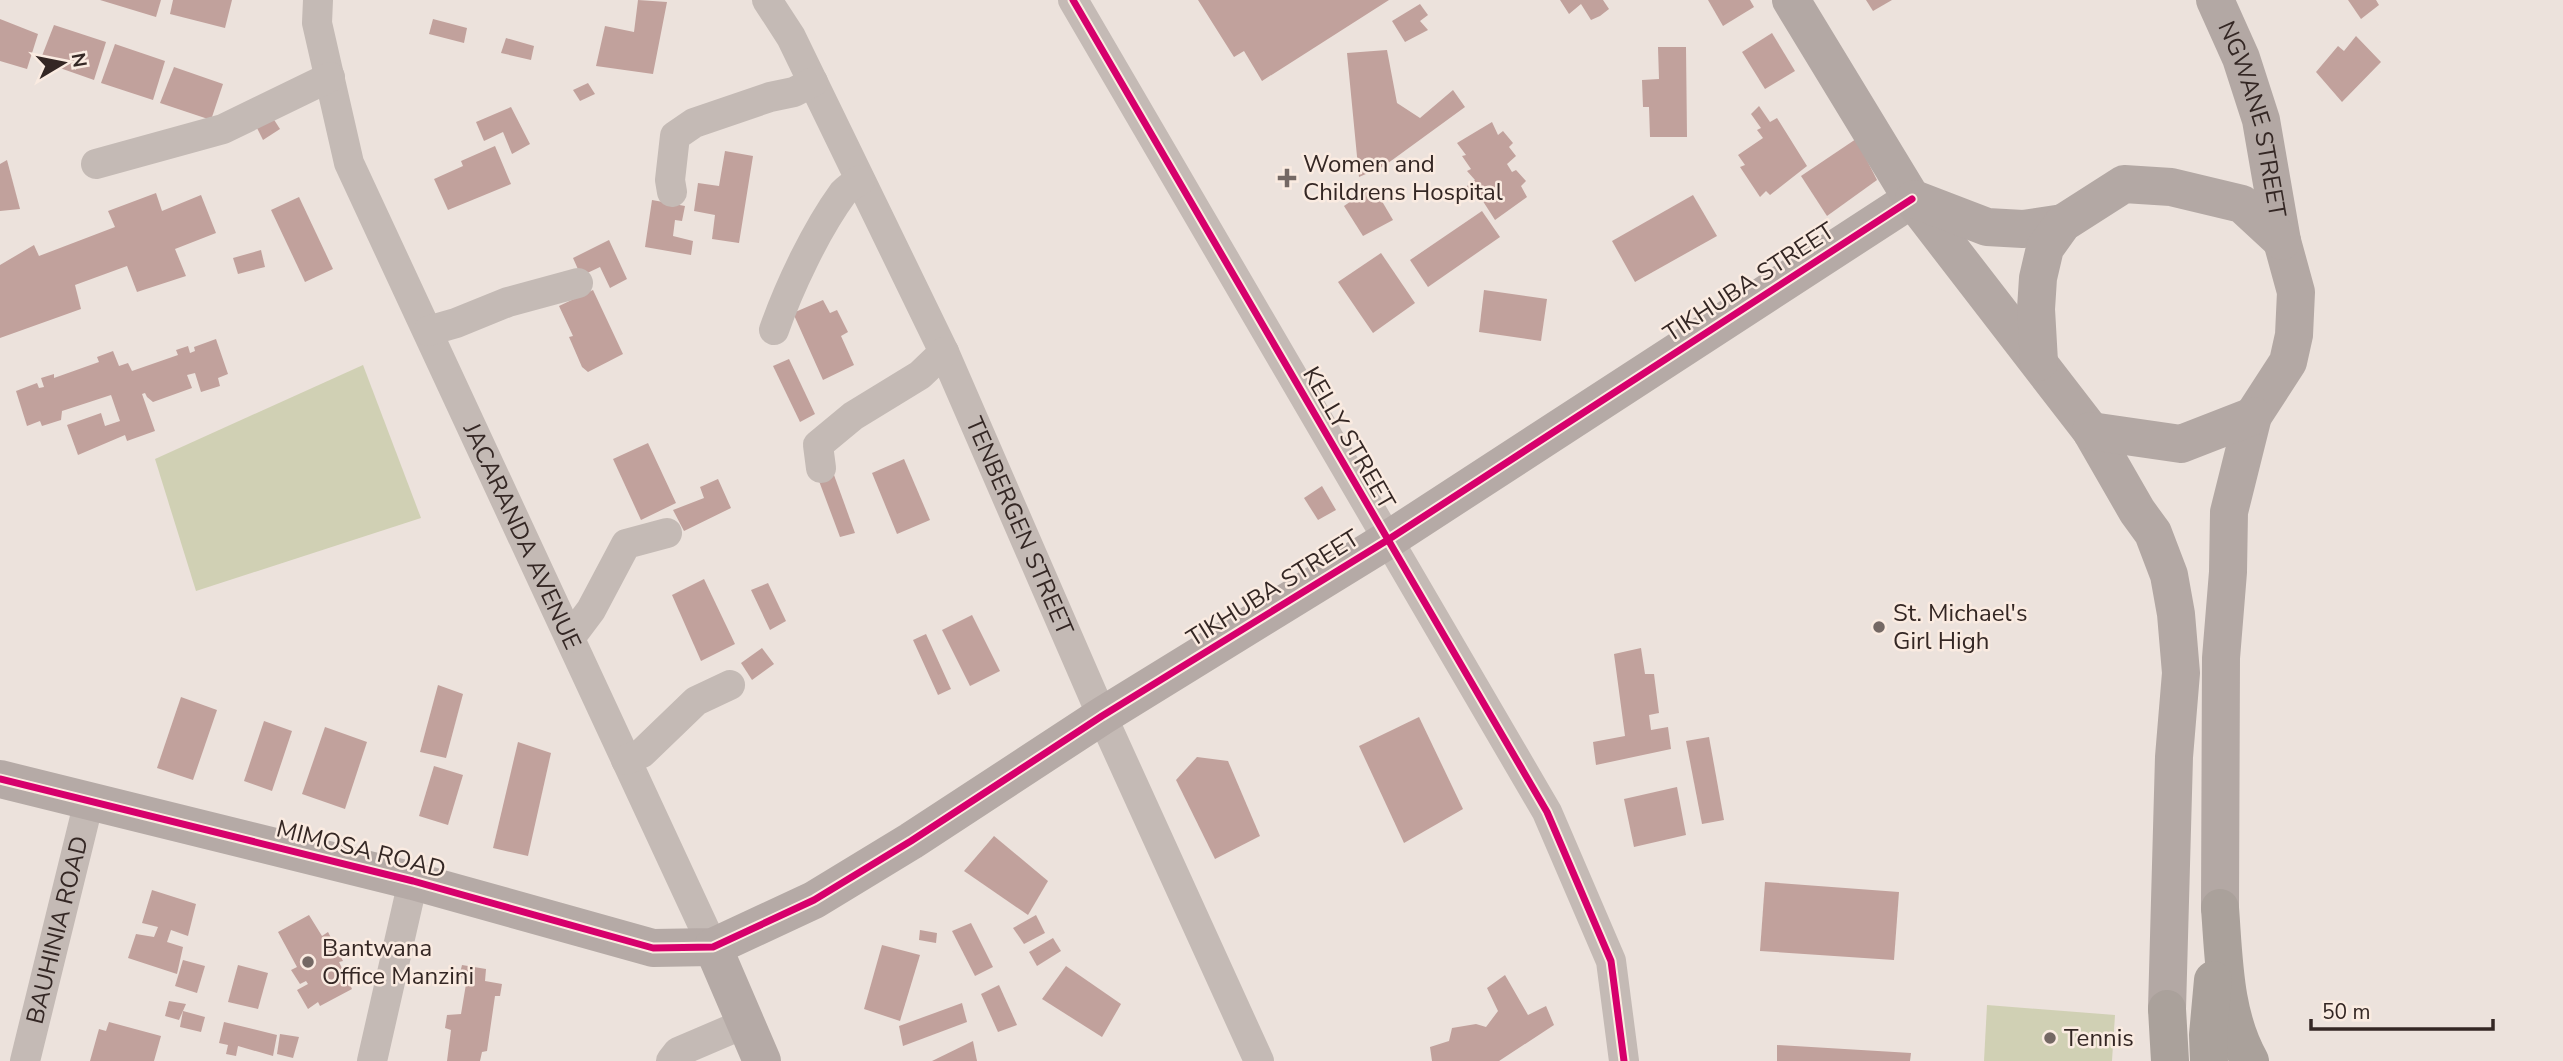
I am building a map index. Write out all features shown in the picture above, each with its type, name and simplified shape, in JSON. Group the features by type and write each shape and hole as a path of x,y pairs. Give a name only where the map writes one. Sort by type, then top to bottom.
{"highway":[{"path":"2209,1061 2208,1035 2220,908"},
{"path":"2220,908 2226,982 2233,1020 2250,1061"},
{"path":"2164,1061 2167,1009"},
{"path":"2167,1009 2170,1061"}],"main road":[{"path":"1791,0 1912,199 2091,432 2137,511 2153,533 2169,575 2176,614 2180,673 2174,757 2167,1009"},
{"name":"NGWANE STREET","path":"2218,1 2241,58 2261,120 2282,241 2296,292 2294,335 2288,362 2253,416 2229,512 2228,572 2221,657 2220,908"},
{"path":"2039,362 2036,309 2038,278 2045,248 2063,223 2124,184 2171,187 2242,204 2282,241"},
{"path":"1912,199 1987,227 2023,229 2063,223"},
{"path":"2091,432 2181,444 2253,416"}],"street":[{"name":"JACARANDA AVENUE","path":"318,0 317,23 349,163 713,947 762,1061"},
{"name":"TENBERGEN STREET","path":"767,0 791,37 944,352 1102,716 1259,1061"},
{"name":"KELLY STREET","path":"1073,0 1386,541 1547,812 1611,961 1624,1061"},
{"path":"96,164 223,129 330,77"},
{"path":"672,192 670,180 675,136 694,122 770,97 793,93 813,82"},
{"path":"774,330 785,299 816,239 845,191 860,180"},
{"name":"TIKHUBA STREET","path":"713,947 814,900 911,841 1102,716 1386,541 1912,199"},
{"path":"428,331 508,302 539,296 578,283"},
{"path":"821,468 818,445 853,416 920,375 944,352"},
{"path":"570,638 591,610 626,544 667,533"},
{"path":"626,760 642,753 696,701 730,685"},
{"name":"MIMOSA ROAD","path":"0,779 413,881 653,948 713,947"},
{"name":"BAUHINIA ROAD","path":"25,1061 89,801"},
{"path":"372,1061 413,881"},
{"path":"671,1061 678,1052 746,1023"}],"green space":[{"path":"363,365 421,518 196,591 155,459"},
{"name":"Tennis","path":"1987,1005 2115,1015 2112,1061 1984,1061"}],"building":[{"path":"100,0 161,0 156,17"},
{"path":"173,0 232,0 225,28 170,14"},
{"path":"638,0 667,2 653,74 596,66 605,26 634,32"},
{"path":"1198,0 1389,0 1262,81 1244,51 1234,57"},
{"path":"1560,0 1603,0 1609,9 1591,20 1581,4 1569,14"},
{"path":"1708,0 1750,0 1754,7 1723,26"},
{"path":"1866,0 1892,0 1873,11"},
{"path":"2348,0 2376,0 2379,5 2361,19"},
{"path":"1420,4 1428,15 1420,21 1428,30 1405,42 1392,21"},
{"path":"0,19 38,34 27,69 0,61"},
{"path":"433,19 467,28 464,43 429,34"},
{"path":"54,25 106,42 94,80 40,61"},
{"path":"1772,33 1795,71 1765,89 1742,52"},
{"path":"2356,36 2381,62 2342,102 2316,72 2338,46 2344,51"},
{"path":"506,38 534,46 531,60 501,53"},
{"path":"115,44 165,61 153,100 101,83"},
{"path":"1658,47 1686,47 1687,137 1650,137 1649,107 1643,107 1642,80 1659,79"},
{"path":"1387,50 1397,103 1420,118 1453,90 1465,107 1384,166 1359,177 1347,53"},
{"path":"174,67 223,84 211,120 160,103"},
{"path":"588,83 595,94 580,101 573,90"},
{"path":"1759,106 1770,122 1777,118 1807,166 1770,195 1766,191 1760,197 1740,167 1745,165 1738,155 1763,138 1757,130 1761,128 1751,114"},
{"path":"511,107 530,144 512,154 503,132 484,141 476,122"},
{"path":"271,115 280,129 263,140 255,124"},
{"path":"1492,122 1498,135 1503,131 1513,143 1509,147 1516,156 1507,164 1512,172 1516,170 1526,181 1521,186 1527,197 1495,220 1479,195 1474,198 1467,186 1475,180 1467,171 1471,169 1462,156 1466,155 1457,143"},
{"path":"1856,139 1877,180 1827,216 1801,176"},
{"path":"495,146 511,184 448,210 434,179 463,166 461,161"},
{"path":"725,151 753,156 739,243 712,239 715,215 694,211 698,183 719,186"},
{"path":"7,160 20,209 0,211 0,164"},
{"path":"1373,186 1393,220 1363,236 1344,206"},
{"path":"156,193 162,211 201,195 216,233 175,249 186,276 137,292 127,266 75,285 81,309 0,338 0,265 34,245 39,256 115,227 108,211"},
{"path":"1693,195 1717,236 1635,282 1612,241"},
{"path":"299,197 333,269 305,282 271,210"},
{"path":"652,200 685,206 682,221 675,220 673,236 693,241 691,255 645,247"},
{"path":"1482,211 1500,237 1428,287 1410,260"},
{"path":"609,240 627,279 610,288 600,267 581,276 573,258"},
{"path":"261,250 265,267 238,274 233,258"},
{"path":"1381,253 1415,303 1373,333 1338,282"},
{"path":"593,290 623,354 588,372 582,367 569,337 573,336 559,306"},
{"path":"1484,290 1547,299 1541,341 1479,332"},
{"path":"823,300 830,313 837,310 848,332 841,336 854,365 823,380 793,313"},
{"path":"216,339 228,374 218,378 220,386 201,392 195,373 187,375 192,388 153,402 145,393 142,394 155,431 127,441 125,435 78,455 67,425 101,413 105,426 120,421 111,395 62,411 61,420 42,426 40,421 27,426 16,391 37,383 39,388 44,387 41,378 54,374 54,378 99,362 97,357 113,351 119,366 128,363 132,371 178,355 176,350 188,346 190,353 195,351 194,347"},
{"path":"789,359 815,414 800,422 773,366"},
{"path":"648,443 676,503 641,520 613,459"},
{"path":"904,459 930,520 897,534 872,473"},
{"path":"834,475 855,533 840,537 819,481"},
{"path":"718,479 731,508 684,531 673,510 704,498 700,487"},
{"path":"1322,486 1336,510 1318,520 1304,498"},
{"path":"704,579 735,644 701,661 672,595"},
{"path":"768,583 786,621 770,630 751,590"},
{"path":"972,615 1000,671 970,686 942,630"},
{"path":"926,634 951,689 938,695 913,640"},
{"path":"762,648 774,664 752,680 741,663"},
{"path":"1641,648 1645,674 1654,674 1659,713 1649,715 1651,730 1668,727 1671,749 1596,765 1593,742 1625,736 1614,654"},
{"path":"438,685 463,694 446,758 420,752"},
{"path":"181,697 217,710 193,780 157,768"},
{"path":"1419,717 1463,809 1404,843 1359,746"},
{"path":"264,721 292,731 272,791 244,781"},
{"path":"325,727 367,742 345,809 302,794"},
{"path":"1709,737 1724,820 1702,824 1686,741"},
{"path":"518,742 551,753 528,856 493,848"},
{"path":"1197,757 1228,761 1260,836 1215,859 1176,780"},
{"path":"434,766 463,775 448,825 419,816"},
{"path":"1677,787 1686,835 1634,847 1624,799"},
{"path":"994,836 1048,881 1028,915 964,871"},
{"path":"1765,882 1899,892 1894,960 1760,951"},
{"path":"152,890 196,904 188,936 171,930 167,942 183,947 177,974 128,958 136,934 154,937 158,927 142,923"},
{"path":"309,915 322,936 328,932 343,961 339,962 352,989 320,1006 318,1002 308,1009 297,990 308,984 306,981 300,984 291,970 297,967 278,932"},
{"path":"1036,915 1045,933 1024,944 1013,928"},
{"path":"971,923 993,967 975,976 952,931"},
{"path":"920,930 937,933 936,943 919,940"},
{"path":"1053,938 1061,951 1037,966 1029,952"},
{"path":"882,945 920,955 900,1021 864,1009"},
{"path":"183,960 205,966 197,993 175,986"},
{"path":"238,965 268,973 258,1009 228,1002"},
{"path":"462,965 486,969 485,981 502,984 500,996 495,996 487,1051 482,1052 480,1061 447,1061 451,1030 445,1028 447,1015 461,1014 467,978 459,977"},
{"path":"1066,966 1121,1004 1102,1037 1042,999"},
{"path":"1505,975 1528,1015 1546,1006 1554,1025 1499,1061 1432,1061 1430,1047 1449,1041 1452,1028 1476,1024 1486,1027 1498,1011 1487,988"},
{"path":"999,985 1017,1025 998,1032 981,994"},
{"path":"169,1001 186,1004 179,1020 165,1016"},
{"path":"962,1003 967,1022 903,1046 899,1026"},
{"path":"183,1011 205,1017 201,1032 180,1027"},
{"path":"109,1022 161,1036 154,1061 90,1061 99,1029 106,1031"},
{"path":"224,1022 277,1035 273,1056 238,1046 236,1056 226,1054 228,1045 219,1043"},
{"path":"280,1034 299,1037 293,1058 277,1054"},
{"path":"973,1041 977,1061 932,1061"},
{"path":"1777,1045 1911,1053 1910,1061 1777,1061"}],"cycle path":[{"path":"1073,0 1547,812 1611,961 1624,1061"},
{"path":"0,779 413,881 653,948 713,947 814,900 911,841 1102,716 1386,541 1912,199"}],"place":[{"name":"Women and Childrens Hospital","path":"1287,178"},
{"name":"St. Michael's Girl High","path":"1879,627"},
{"name":"Bantwana Office Manzini","path":"308,962"},
{"name":"Tennis","path":"2050,1038"}]}
